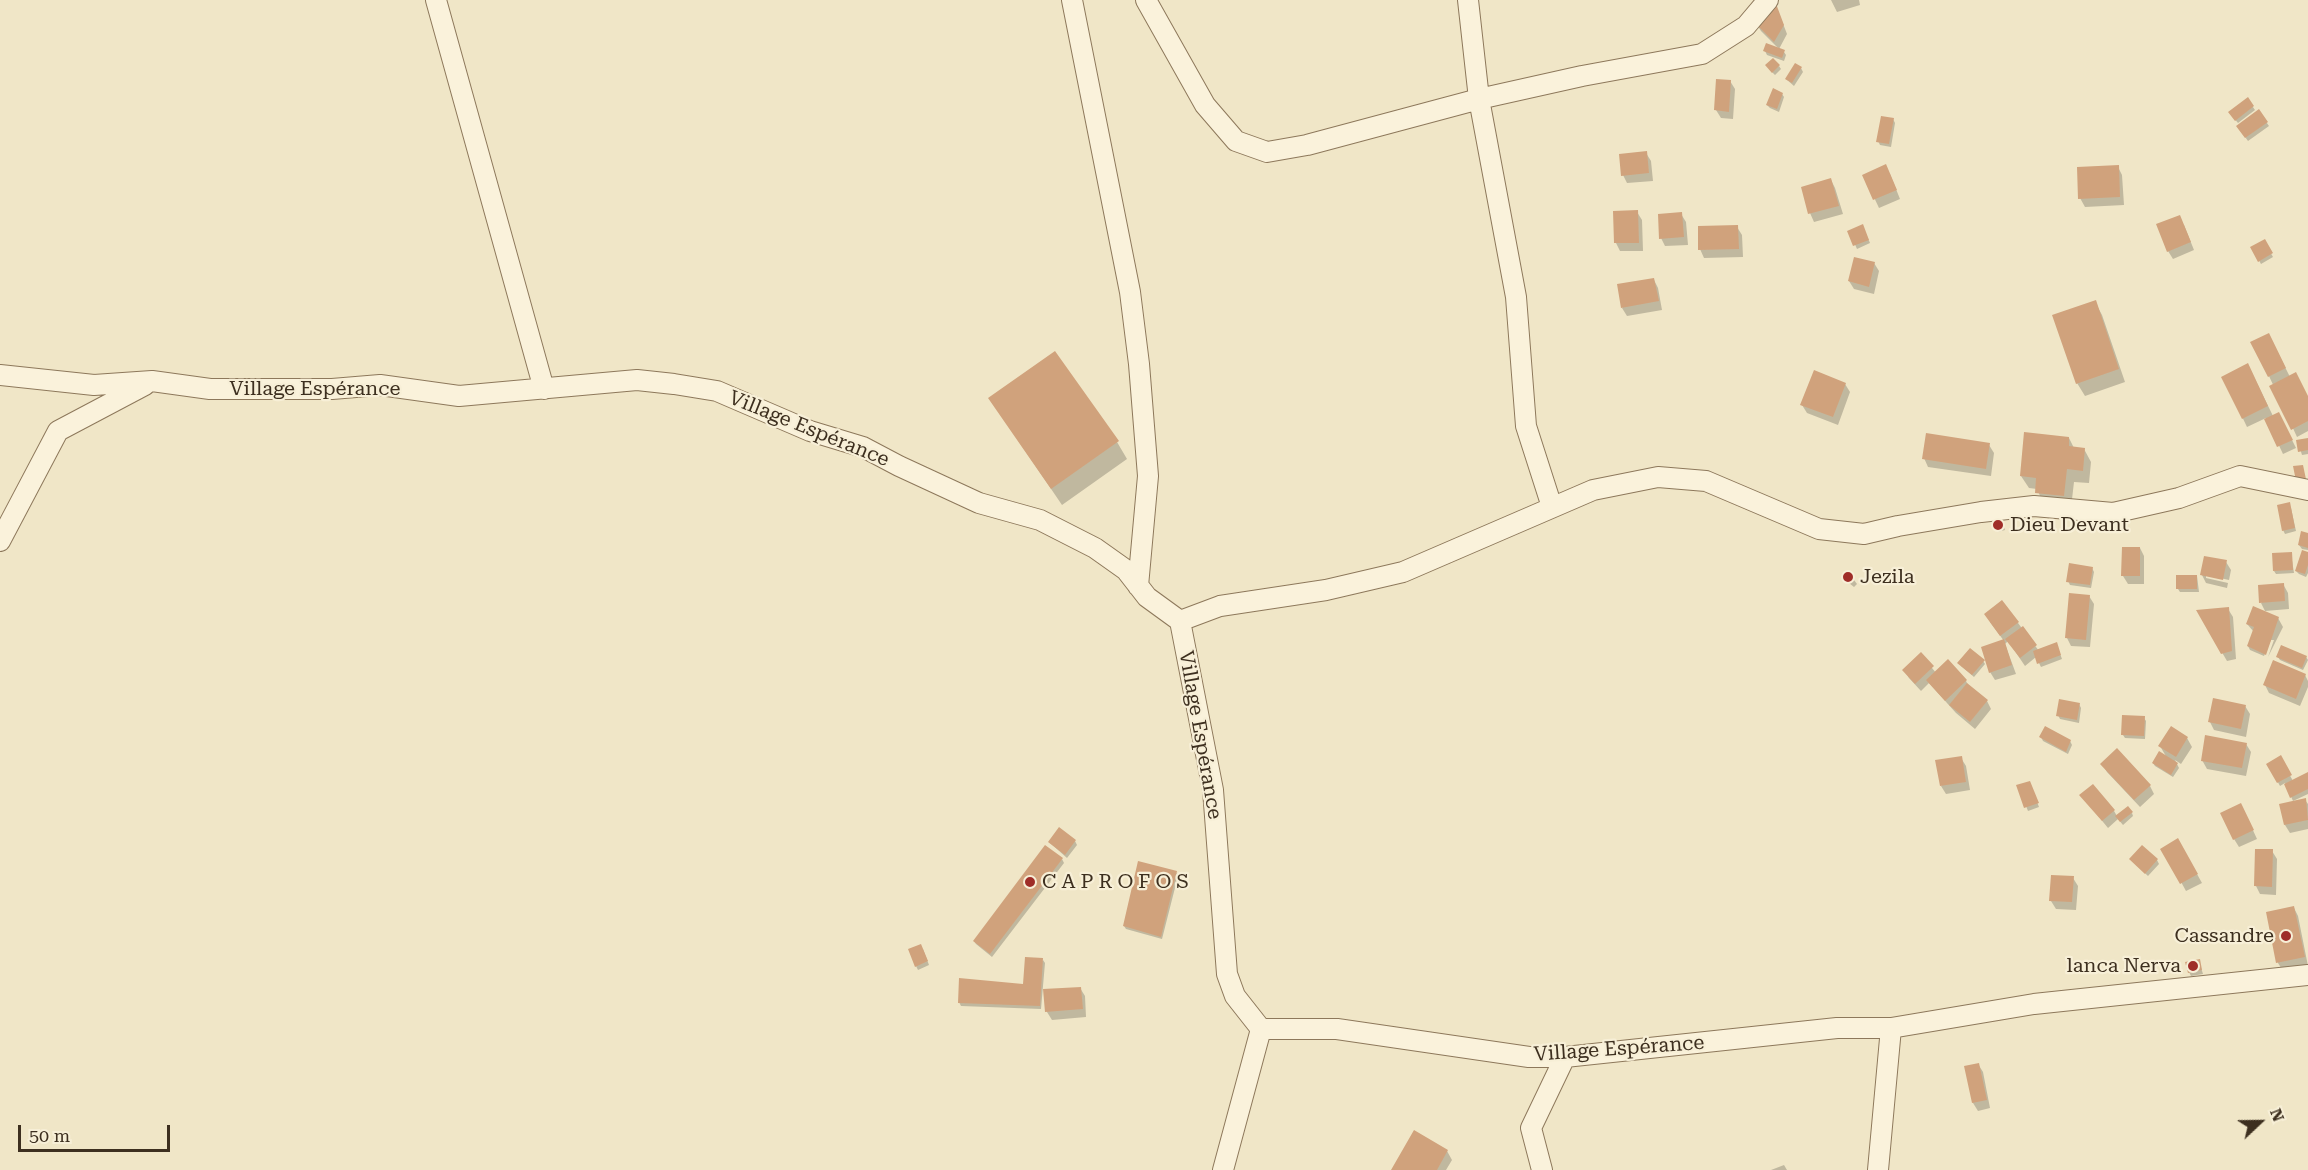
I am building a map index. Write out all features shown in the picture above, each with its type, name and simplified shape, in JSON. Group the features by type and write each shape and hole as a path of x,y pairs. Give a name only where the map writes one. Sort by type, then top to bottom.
{"street":[{"path":"436,0 544,389"},
{"path":"1072,0 1130,292 1139,364 1148,476 1138,586"},
{"path":"1146,0 1205,105 1236,141 1267,152 1307,145 1479,99 1582,76 1702,54 1746,26 1768,0"},
{"path":"1468,0 1479,99 1511,265 1527,426 1552,507"},
{"name":"Village Espérance","path":"0,375 94,385 152,381 210,389 332,388 380,385 459,396 637,380 674,384 717,392 810,431 862,447 979,503 1040,520 1095,548 1126,570 1148,597 1180,621 1213,790 1227,974 1235,996 1261,1029 1337,1029 1529,1057 1565,1057 1837,1028 1891,1028 2034,1005 2308,975"},
{"path":"0,541 58,431 152,381"},
{"path":"1180,621 1220,606 1326,590 1403,572 1593,490 1658,477 1706,481 1819,529 1864,534 1981,512 2034,506 2113,513 2179,498 2240,476 2308,490"},
{"path":"1878,1170 1891,1028"},
{"path":"1223,1170 1261,1029"},
{"path":"1542,1170 1531,1128 1565,1057"}],"building":[{"path":"1775,1 1784,25 1774,42 1754,22"},
{"path":"1766,43 1785,50 1782,58 1763,51"},
{"path":"1773,58 1780,65 1772,73 1765,65"},
{"path":"1795,63 1802,67 1792,83 1785,79"},
{"path":"1716,79 1731,80 1729,112 1714,110"},
{"path":"1773,88 1783,93 1777,109 1766,105"},
{"path":"2248,97 2254,106 2235,121 2228,112"},
{"path":"2259,109 2268,122 2245,138 2236,126"},
{"path":"1881,116 1894,118 1889,144 1876,142"},
{"path":"1647,151 1649,173 1621,176 1619,154"},
{"path":"1886,164 1897,190 1873,200 1862,175"},
{"path":"2119,165 2120,197 2078,199 2077,167"},
{"path":"1831,178 1839,206 1808,214 1801,187"},
{"path":"1638,210 1639,243 1614,243 1613,211"},
{"path":"1682,212 1684,237 1659,239 1658,214"},
{"path":"2180,215 2191,242 2167,252 2156,224"},
{"path":"1863,224 1869,240 1853,246 1847,231"},
{"path":"1738,225 1739,249 1698,250 1698,226"},
{"path":"2265,239 2273,253 2258,262 2250,247"},
{"path":"1854,257 1875,262 1869,287 1848,281"},
{"path":"1654,278 1659,301 1621,308 1617,284"},
{"path":"2096,300 2119,369 2076,384 2052,315"},
{"path":"2269,333 2286,368 2268,377 2250,342"},
{"path":"1055,351 1119,441 1051,489 988,398"},
{"path":"2248,363 2268,406 2242,419 2221,377"},
{"path":"1814,370 1846,383 1833,417 1800,405"},
{"path":"2296,372 2308,396 2308,421 2291,430 2269,386"},
{"path":"2279,412 2293,440 2277,447 2264,419"},
{"path":"2024,432 2069,437 2069,446 2085,448 2083,471 2067,469 2064,496 2035,493 2036,478 2020,476"},
{"path":"1926,433 1990,443 1986,469 1922,459"},
{"path":"2308,438 2308,450 2298,452 2296,440"},
{"path":"2303,465 2307,484 2297,486 2293,466"},
{"path":"2290,502 2295,528 2282,531 2277,505"},
{"path":"2301,531 2308,533 2308,548 2298,545"},
{"path":"2122,547 2140,547 2140,576 2121,576"},
{"path":"2302,550 2308,552 2305,574 2295,571"},
{"path":"2292,552 2293,570 2273,571 2272,553"},
{"path":"2204,556 2227,560 2223,580 2200,575"},
{"path":"2069,563 2093,567 2090,585 2066,582"},
{"path":"2176,575 2197,575 2197,589 2176,589"},
{"path":"2284,583 2285,601 2259,603 2258,585"},
{"path":"2069,593 2090,595 2086,640 2065,638"},
{"path":"2002,600 2019,622 2000,636 1984,614"},
{"path":"2253,606 2279,617 2266,655 2247,646 2254,627 2246,624"},
{"path":"2229,607 2232,651 2221,654 2196,610"},
{"path":"2023,626 2037,645 2020,658 2005,639"},
{"path":"2004,639 2012,665 1989,673 1981,647"},
{"path":"2057,642 2061,655 2037,664 2033,651"},
{"path":"2281,645 2307,656 2302,668 2276,657"},
{"path":"1970,648 1985,660 1972,675 1957,663"},
{"path":"1921,652 1934,666 1915,684 1902,670"},
{"path":"1948,659 1967,680 1945,701 1926,680"},
{"path":"2273,660 2306,674 2296,699 2263,685"},
{"path":"1967,683 1988,700 1970,722 1949,705"},
{"path":"2213,698 2246,705 2241,729 2208,722"},
{"path":"2059,699 2080,703 2077,720 2056,716"},
{"path":"2122,715 2145,716 2144,736 2121,735"},
{"path":"2045,726 2071,740 2066,752 2039,737"},
{"path":"2171,726 2188,737 2176,757 2158,746"},
{"path":"2205,735 2247,743 2242,768 2201,761"},
{"path":"2117,748 2151,785 2134,800 2100,764"},
{"path":"2159,751 2178,763 2171,775 2152,763"},
{"path":"2281,755 2292,775 2277,783 2266,764"},
{"path":"1962,756 1966,782 1940,786 1935,760"},
{"path":"2308,772 2308,789 2290,798 2284,784"},
{"path":"2030,781 2039,803 2024,808 2016,785"},
{"path":"2093,784 2115,810 2102,821 2079,795"},
{"path":"2306,798 2308,820 2284,825 2279,804"},
{"path":"2241,803 2254,830 2233,840 2220,813"},
{"path":"2128,806 2133,812 2120,822 2115,816"},
{"path":"1059,827 1076,840 1065,855 1048,842"},
{"path":"2178,838 2198,874 2180,884 2160,849"},
{"path":"1045,845 1063,858 990,954 973,941"},
{"path":"2142,845 2158,859 2145,874 2129,859"},
{"path":"2255,849 2273,849 2272,887 2254,886"},
{"path":"1138,861 1177,871 1161,937 1123,926"},
{"path":"2051,875 2074,876 2072,902 2049,901"},
{"path":"2294,906 2305,957 2276,963 2266,912"},
{"path":"921,944 928,961 915,967 908,949"},
{"path":"1025,957 1043,958 1040,1006 958,1003 959,978 1023,984"},
{"path":"2200,959 2202,970 2188,973 2185,962"},
{"path":"1081,987 1083,1009 1045,1012 1043,989"},
{"path":"1979,1063 1987,1100 1972,1103 1964,1066"},
{"path":"1414,1130 1448,1150 1437,1170 1391,1170"}],"place":[{"name":"Dieu Devant","path":"1998,525"},
{"name":"Jezila","path":"1848,577"},
{"name":"C A P R O F O S","path":"1030,882"},
{"name":"Cassandre","path":"2286,936"},
{"name":"lanca Nerva","path":"2193,966"}]}
